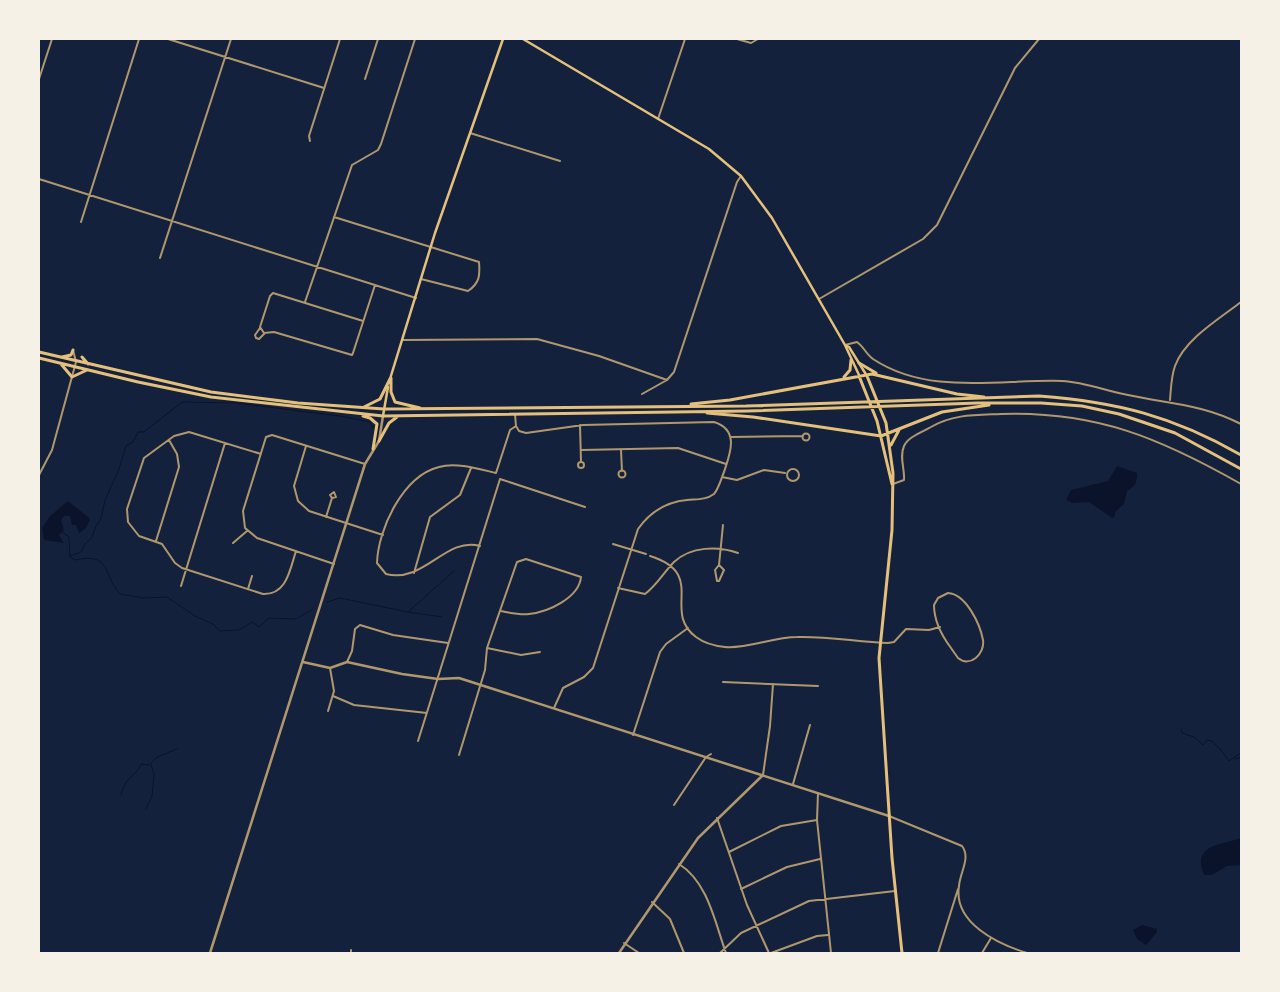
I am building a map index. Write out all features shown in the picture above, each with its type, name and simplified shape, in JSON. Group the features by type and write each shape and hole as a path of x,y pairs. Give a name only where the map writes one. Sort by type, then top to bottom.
{"highway":[{"path":"58,357 69,355 73,350"},
{"path":"39,352 88,365 211,392 298,403 361,408 428,410 756,406 1039,396 1120,405 1179,424 1241,455"},
{"path":"82,357 88,365"},
{"path":"39,358 211,397 383,416 704,412 1002,403 1082,406 1119,414 1175,433 1241,468"},
{"path":"843,378 850,370 851,360"},
{"path":"61,363 72,377 88,370"},
{"path":"859,363 884,376"},
{"path":"671,406 730,400 872,374 956,394 990,398"},
{"path":"859,375 877,421 892,484 892,530 880,643 880,679 895,891 902,953"},
{"path":"867,376 884,418 891,445 894,478 892,484"},
{"path":"361,408 380,400 391,378"},
{"path":"391,378 391,395 395,402 428,410"},
{"path":"704,412 714,415 753,417 881,436 953,409 1002,403"},
{"path":"348,412 367,416 375,422 378,431 373,449"},
{"path":"379,441 391,421 404,416"},
{"path":"891,445 900,429"},
{"path":"872,435 883,442"}],"main road":[{"path":"383,416 391,378 421,279 503,39"},
{"path":"524,39 717,155 741,176 767,209 846,345 867,376"},
{"path":"846,345 859,375"}],"street":[{"path":"39,79 52,39"},
{"path":"81,222 139,39"},
{"path":"168,39 324,88"},
{"path":"160,258 231,39"},
{"path":"310,141 309,136 340,39"},
{"path":"365,79 378,39"},
{"path":"305,303 352,165 378,150 381,144 415,39"},
{"path":"658,119 685,39"},
{"path":"737,39 751,43 758,39"},
{"path":"819,299 923,239 937,225 1015,68 1039,39"},
{"path":"470,133 560,161"},
{"path":"642,394 667,380 674,372 737,182 741,176"},
{"path":"39,178 416,298"},
{"path":"334,217 479,262 480,274 478,282 468,291 421,279"},
{"path":"363,321 272,293 260,329 255,335 256,338 260,339 265,333 274,332 349,356 352,354 363,321 375,285"},
{"path":"1170,401 1172,376 1182,353 1193,341 1241,302"},
{"path":"260,329 265,333"},
{"path":"403,340 537,338 608,359 667,380"},
{"path":"846,345 858,342 874,360 902,372 953,383 1069,382 1130,396 1170,401 1212,411 1241,424"},
{"path":"39,475 52,450 72,377 76,362 73,350"},
{"path":"892,484 900,483 904,480 902,451 905,443 936,424 961,416 1023,413 1074,418 1128,430 1175,448 1241,484"},
{"path":"515,414 516,426 519,431 526,433 580,425 703,422 722,425 731,437 732,446 722,477 714,494 705,498 675,502 651,514 638,529 593,668 584,677 563,688 554,708"},
{"path":"210,953 365,464 379,441 383,416"},
{"path":"580,425 582,462"},
{"path":"496,473 510,430 516,426"},
{"path":"261,454 189,432 178,434 146,457 127,509 128,523 138,536 156,542 166,548 177,565 185,570 263,594 276,592 286,582 296,551"},
{"path":"334,564 257,538 247,532 242,522 242,511 266,437 272,435 365,464"},
{"path":"731,437 803,436"},
{"path":"156,542 179,467 177,454 169,440"},
{"path":"181,586 225,443"},
{"path":"306,446 294,484 294,494 305,509 383,535"},
{"path":"581,450 678,448 726,465"},
{"path":"621,450 622,471"},
{"path":"480,546 460,545 414,572 395,577 380,570 377,558 383,535 396,503 422,474 440,466 472,468 496,473 500,479 585,507"},
{"path":"414,572 430,517 460,495 472,468"},
{"path":"722,477 734,480 758,471 785,473 796,469 799,476 798,479 792,482 785,473"},
{"path":"418,741 500,479"},
{"path":"326,517 332,498"},
{"path":"719,565 724,570 719,581 716,581 715,570 719,565 723,525"},
{"path":"233,543 247,532"},
{"path":"613,544 646,554"},
{"path":"618,588 645,594 671,566 689,554 721,547 738,553"},
{"path":"650,556 671,566 682,581 681,608 688,628 702,640 724,647 796,636 880,643 894,642 906,629 929,630 940,627"},
{"path":"459,755 481,684 487,648 516,564 520,560 526,559 579,575 581,579 578,589 571,597 531,614 501,611"},
{"path":"248,589 252,576"},
{"path":"944,594 955,594 973,614 977,623 983,640 980,655 971,661 959,658 940,627 935,612 936,602 944,594"},
{"path":"348,662 352,651 355,629 360,625 393,635 449,643"},
{"path":"633,735 660,652 666,644 688,628"},
{"path":"487,648 521,655 540,652"},
{"path":"303,662 330,668 348,662 383,671 438,679 458,678 481,684 633,735 793,784 889,816 962,846 966,859 938,953"},
{"path":"328,711 333,696 330,668"},
{"path":"723,682 818,686"},
{"path":"619,953 652,902 698,838 763,775 770,726 772,684"},
{"path":"333,696 354,705 427,713"},
{"path":"793,784 810,725"},
{"path":"674,805 706,757 711,754"},
{"path":"818,793 817,820 820,859 831,953"},
{"path":"717,818 741,889 756,926 770,953 817,936 828,935"},
{"path":"729,852 781,826 800,821 817,820"},
{"path":"741,889 787,867 820,859"},
{"path":"679,864 691,873 699,884 726,953"},
{"path":"958,887 962,910 975,925 991,938 1027,953"},
{"path":"720,953 735,937 795,905 824,897 895,891"},
{"path":"652,902 670,919 684,953"},
{"path":"982,953 991,938"},
{"path":"624,943 639,953"}],"water":[{"path":"1117,466 1137,473 1137,479 1132,488 1127,491 1124,504 1115,512 1115,516 1112,518 1089,502 1072,503 1066,500 1071,490 1108,481"},
{"path":"68,501 90,520 86,528 79,533 76,525 72,525 70,516 64,516 61,520 64,530 59,535 64,543 44,540 42,528 50,516"},
{"path":"1241,838 1241,865 1227,866 1212,875 1204,875 1201,865 1205,852 1210,848"},
{"path":"1142,925 1157,929 1157,932 1146,945 1137,939 1133,930"}],"waterway":[{"path":"70,556 81,552 85,544 92,537 101,519 105,500 119,469 126,446 133,442 138,432 144,432 182,402 236,403 340,416 370,422 374,429"},
{"path":"62,532 69,537 70,557 75,560 87,558 101,562 120,594 143,598 167,597 195,616 213,624 220,631 239,630 252,622 259,627 269,618 296,619 313,609"},
{"path":"327,602 340,598 408,612 454,571"},
{"path":"408,612 442,617"},
{"path":"1181,729 1182,733 1194,737 1203,745 1207,740 1212,741 1229,761 1241,753"},
{"path":"121,795 125,784 141,764 149,765 157,757 177,749"},
{"path":"1235,759 1241,757"},
{"path":"146,809 152,796 154,775 151,764"}]}
